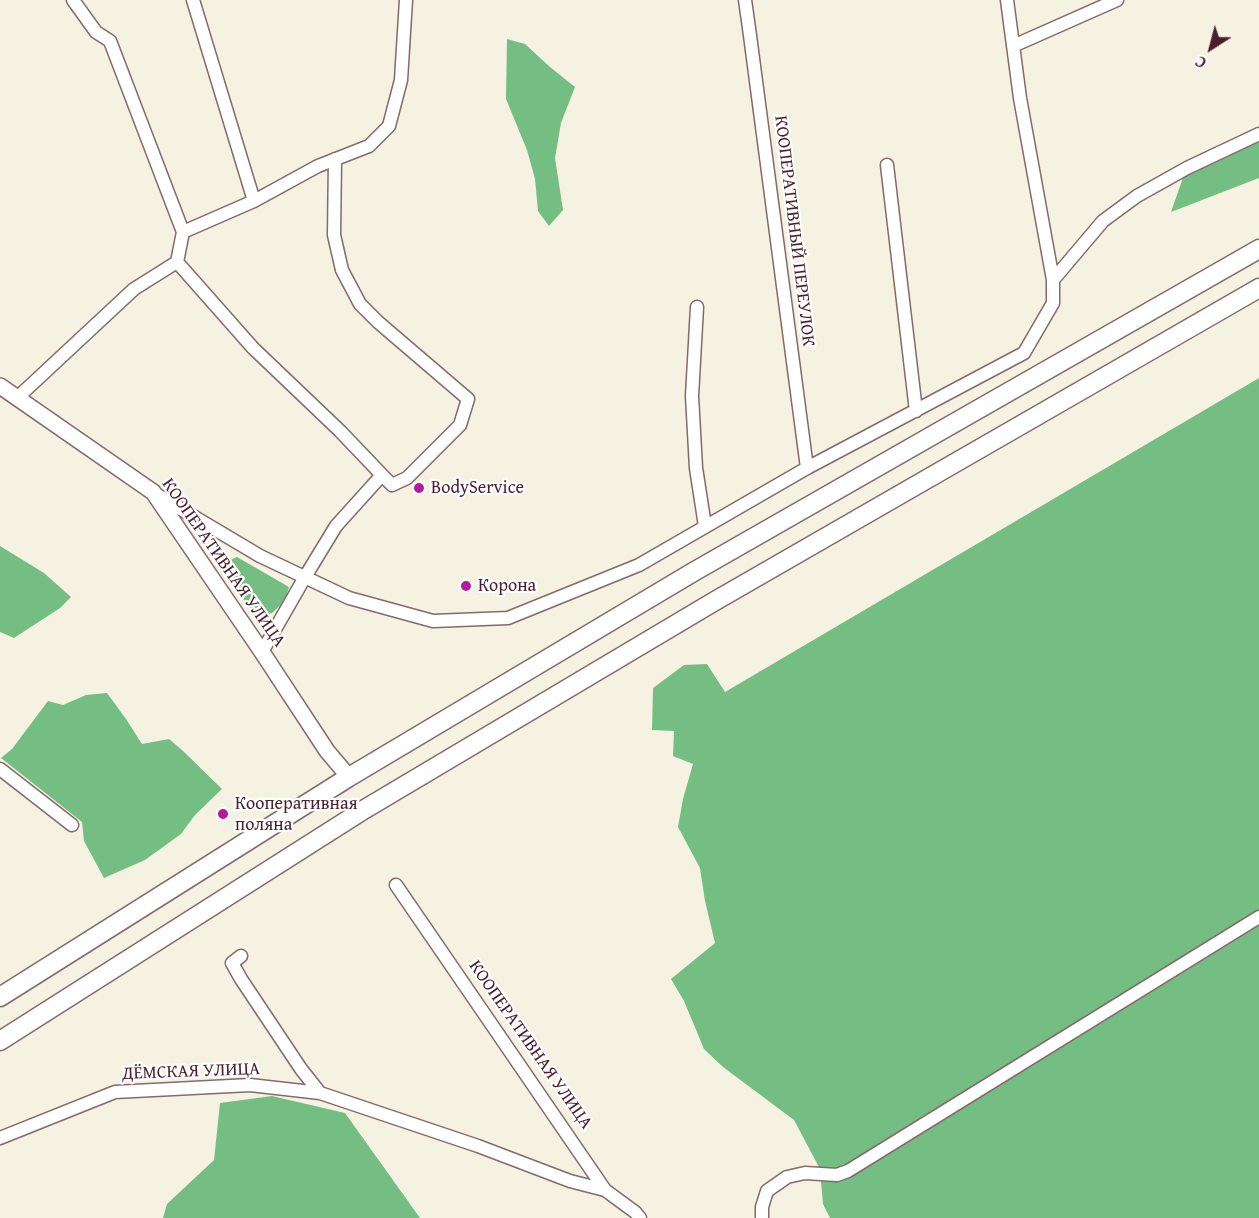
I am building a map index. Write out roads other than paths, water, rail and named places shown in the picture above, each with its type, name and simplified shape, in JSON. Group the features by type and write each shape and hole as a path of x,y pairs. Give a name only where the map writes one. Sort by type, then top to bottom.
{"main road":[{"path":"0,997 349,777 695,571 1259,249"},
{"path":"0,1041 365,809 715,601 1259,288"}],"street":[{"path":"17,398 134,289 177,262 183,232 110,41 96,32 73,0"},
{"path":"194,0 254,201"},
{"path":"183,232 254,201 318,166 369,146 389,126 401,80 405,0"},
{"name":"КООПЕРАТИВНЫЙ ПЕРЕУЛОК","path":"745,0 807,468"},
{"path":"153,492 260,556 349,598 433,621 508,618 639,565 807,468 1024,353 1053,303 1053,280 1020,99 1007,0"},
{"path":"1013,46 1117,0"},
{"path":"1053,280 1103,221 1137,196 1187,168 1259,134"},
{"path":"177,262 253,348 340,431 382,476 392,485 407,478 460,425 468,399 360,304 342,270 334,235 335,159"},
{"path":"887,165 916,411"},
{"path":"697,307 692,396 696,468 705,526"},
{"name":"КООПЕРАТИВНАЯ УЛИЦА","path":"0,386 153,492 327,751 349,777"},
{"path":"262,652 336,526 382,476"},
{"path":"0,769 72,825"},
{"name":"КООПЕРАТИВНАЯ УЛИЦА","path":"396,885 605,1190 640,1218"},
{"path":"762,1218 762,1207 767,1191 787,1177 805,1173 837,1175 848,1171 1259,917"},
{"path":"241,956 232,963 241,980 301,1070 320,1093"},
{"name":"ДЁМСКАЯ УЛИЦА","path":"0,1138 115,1092 250,1085 320,1093 478,1146 570,1181 605,1190"}],"place":[{"name":"BodyService","path":"419,488"},
{"name":"Корона","path":"466,586"},
{"name":"Кооперативная поляна","path":"223,814"}]}
